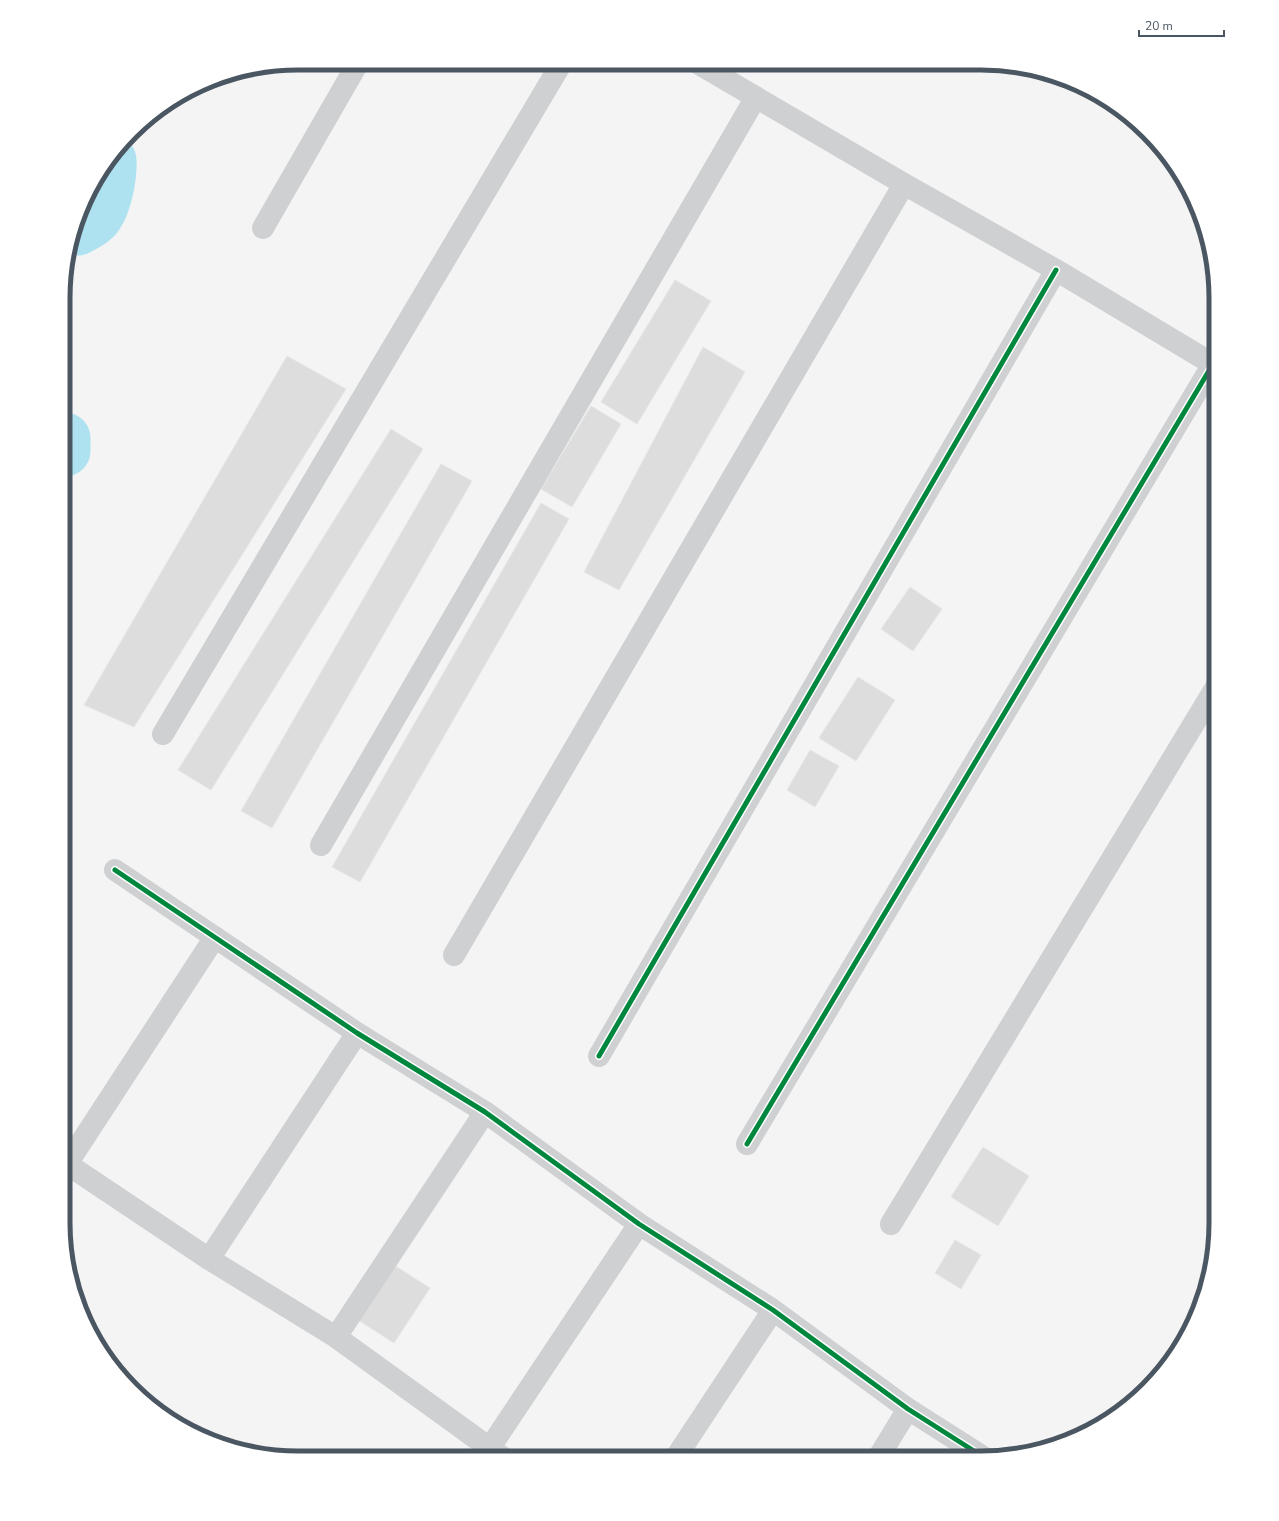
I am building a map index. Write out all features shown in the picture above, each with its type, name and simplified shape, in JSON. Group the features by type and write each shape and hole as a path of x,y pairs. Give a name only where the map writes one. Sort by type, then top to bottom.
{"street":[{"path":"264,228 354,70"},
{"path":"163,734 557,70"},
{"path":"709,70 904,184 1056,270 1209,361"},
{"path":"321,845 756,97"},
{"path":"454,954 904,184"},
{"path":"599,1056 1056,270"},
{"path":"747,1144 1209,375"},
{"path":"891,1224 1209,699"},
{"path":"116,870 357,1033 485,1112 639,1224 773,1310 908,1409 974,1451"},
{"path":"70,1161 215,937"},
{"path":"209,1259 357,1033"},
{"path":"336,1337 485,1112"},
{"path":"70,1165 209,1259 336,1337 493,1451"},
{"path":"497,1451 639,1224"},
{"path":"681,1451 773,1310"},
{"path":"882,1451 908,1409"}],"building":[{"path":"675,280 711,301 637,424 601,402"},
{"path":"703,347 745,372 619,590 584,572"},
{"path":"287,356 346,389 134,727 84,705"},
{"path":"591,406 621,424 572,507 541,489"},
{"path":"391,429 423,449 211,790 178,770"},
{"path":"441,464 472,481 272,828 241,811"},
{"path":"541,503 569,519 360,882 332,867"},
{"path":"910,587 942,609 913,651 881,629"},
{"path":"858,677 895,700 856,761 819,738"},
{"path":"810,750 839,766 815,807 787,790"},
{"path":"983,1147 1029,1176 998,1226 951,1197"},
{"path":"955,1240 981,1255 961,1289 935,1273"},
{"path":"394,1265 430,1288 394,1343 358,1320"}],"waterway":[{"path":"81,228 94,220 102,209 109,183 110,168"}],"cycle path":[{"path":"599,1056 1056,270"},
{"path":"747,1144 1209,371"},
{"path":"115,870 357,1033 485,1112 639,1224 773,1310 908,1409 974,1451"}]}
